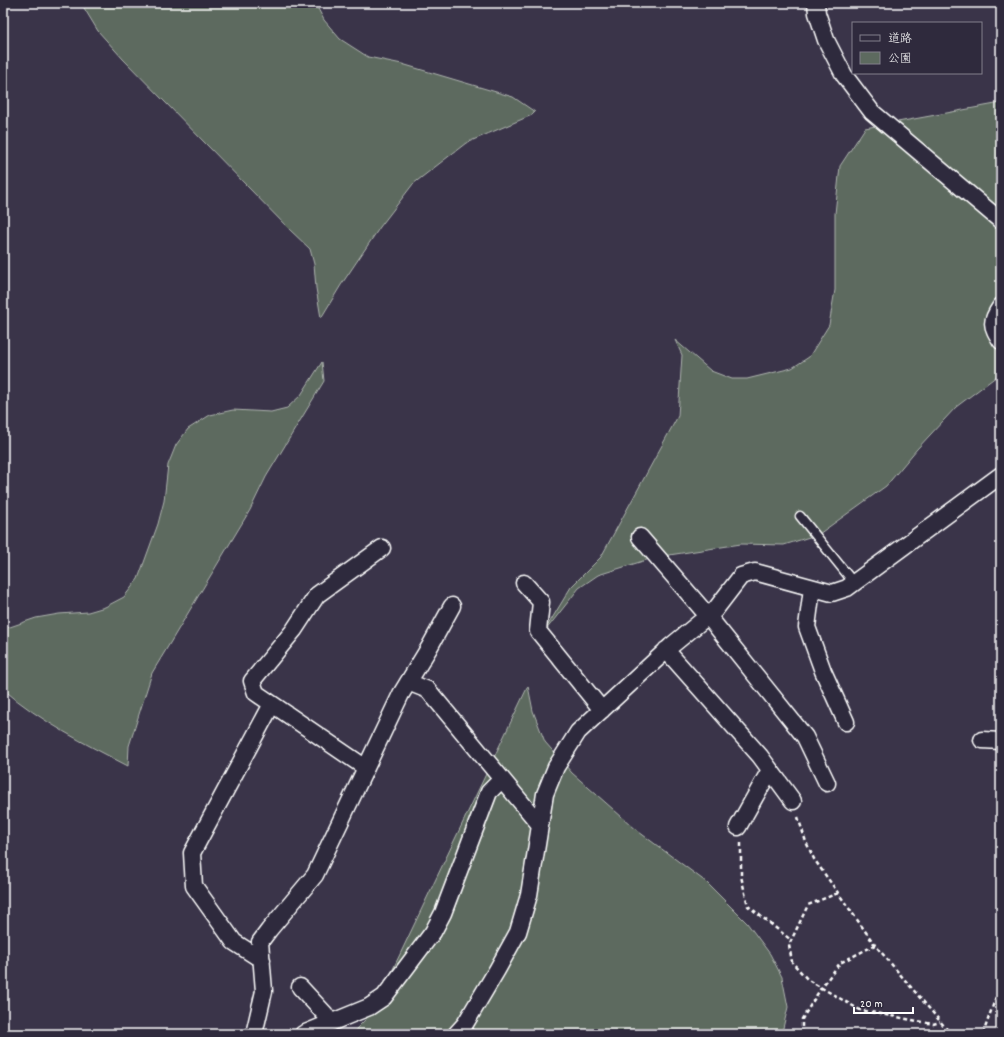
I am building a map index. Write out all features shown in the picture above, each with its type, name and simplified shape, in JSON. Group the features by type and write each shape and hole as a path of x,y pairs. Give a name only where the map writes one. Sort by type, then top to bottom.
{"street":[{"path":"816,3 817,13 826,40 844,75 872,112 1001,221"},
{"path":"1001,306 993,317 993,328 1001,341"},
{"path":"456,1034 465,1024 473,1011 518,932 529,895 545,794 556,767 578,732 666,650 715,610 741,576 755,572 832,593 847,588 999,480"},
{"path":"640,537 708,616 805,737 827,783"},
{"path":"366,768 256,693 252,681 294,630 317,595 382,548"},
{"path":"524,583 541,602 538,631 602,710"},
{"path":"812,588 808,627 823,671 846,722"},
{"path":"254,1034 264,991 260,942 268,930 316,875 401,694 452,606"},
{"path":"666,650 760,756 794,801"},
{"path":"408,682 428,690 540,826"},
{"path":"262,960 234,942 194,886 192,853 272,704"},
{"path":"982,740 1001,741"},
{"path":"738,827 770,770"},
{"path":"303,1034 369,1007 384,997 433,932 443,913 489,792 502,779"},
{"path":"300,987 325,1014 330,1023"}],"lane":[{"path":"800,516 854,583"}],"path":[{"path":"794,801 806,842 814,860 875,945 951,1034"},
{"path":"738,827 741,840 741,876 748,906 791,940"},
{"path":"838,893 808,905 789,945 792,962 808,980 860,1010 933,1024 940,1022"},
{"path":"802,1034 802,1019 821,988 840,963 875,945"},
{"path":"983,1034 1001,986"}],"green space":[{"path":"81,3 315,3 324,20 340,39 368,57 402,64 513,97 535,112 532,115 466,143 413,184 380,227 321,318 314,264 310,249 123,59 98,31"},
{"path":"1001,103 1001,373 956,407 917,449 886,486 819,534 784,545 741,544 656,557 598,575 579,588 542,635 571,587 601,557 678,416 682,355 675,340 711,371 732,379 747,379 792,368 809,357 829,325 835,290 835,214 840,166 865,128"},
{"path":"322,362 324,381 266,477 250,510 152,673 129,746 128,766 48,722 17,701 3,689 3,630 36,618 59,614 88,612 105,607 124,597 138,579 158,524 164,501 168,465 176,445 188,429 210,415 233,410 271,412 287,408 301,395"},
{"path":"528,686 533,711 545,742 572,773 639,832 706,882 747,923 770,954 782,977 788,1007 783,1028 779,1034 351,1034 372,1013"}]}
